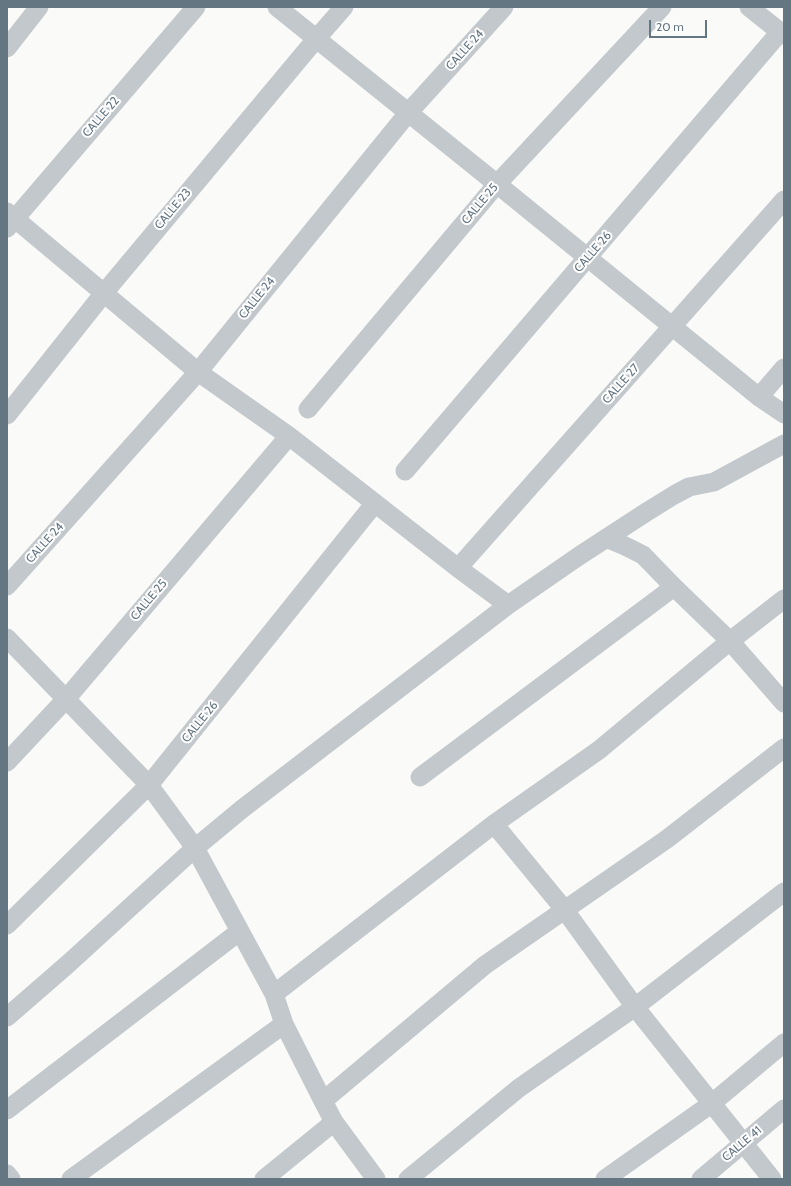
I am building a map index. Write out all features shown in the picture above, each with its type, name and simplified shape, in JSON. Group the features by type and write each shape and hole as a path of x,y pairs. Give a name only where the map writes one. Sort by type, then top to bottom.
{"street":[{"path":"7,48 39,7"},
{"name":"CALLE 22","path":"10,219 196,7"},
{"path":"277,7 759,397 784,414"},
{"name":"CALLE 23","path":"7,415 104,293 344,7"},
{"name":"CALLE 24","path":"7,586 198,372 408,113 504,7"},
{"name":"CALLE 25","path":"308,409 497,184 662,7"},
{"path":"749,7 782,34"},
{"name":"CALLE 26","path":"405,471 782,34"},
{"name":"CALLE 27","path":"458,568 784,200"},
{"path":"10,219 104,293 198,372 289,436 458,568 508,605"},
{"path":"759,397 784,368"},
{"name":"CALLE 25","path":"7,762 66,699 289,436"},
{"path":"7,1017 68,964 195,848 242,809 508,605 606,538 689,487 714,482 784,444"},
{"name":"CALLE 26","path":"7,924 149,785 375,503"},
{"path":"606,538 643,555 730,641 784,703"},
{"path":"420,777 674,587"},
{"path":"274,994 494,824 599,750 730,641 784,599"},
{"path":"7,638 149,785 195,848 274,994 284,1024 334,1122 376,1179"},
{"path":"323,1101 485,965 667,839 784,748"},
{"path":"494,824 564,909 635,1007 772,1179"},
{"path":"408,1179 519,1088 635,1007 784,892"},
{"path":"7,1110 240,931"},
{"path":"71,1179 284,1024"},
{"path":"605,1179 711,1104 784,1043"},
{"name":"CALLE 41","path":"701,1179 784,1109"},
{"path":"264,1179 334,1122"},
{"path":"7,1174 11,1179"}]}
